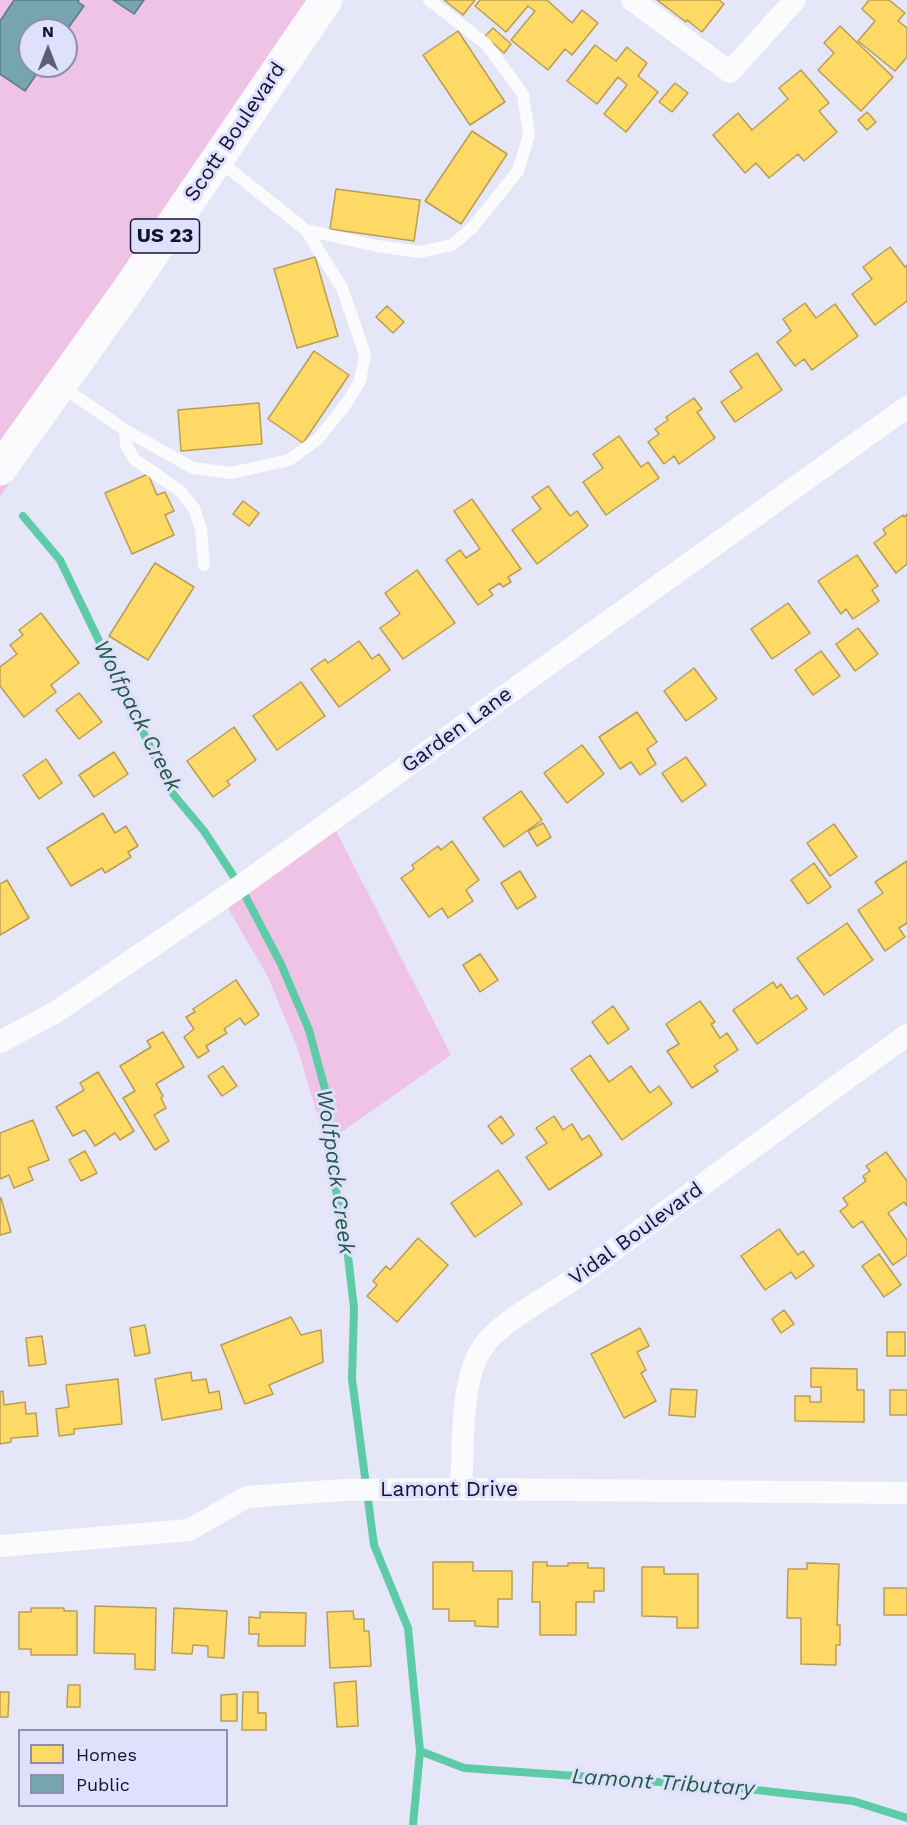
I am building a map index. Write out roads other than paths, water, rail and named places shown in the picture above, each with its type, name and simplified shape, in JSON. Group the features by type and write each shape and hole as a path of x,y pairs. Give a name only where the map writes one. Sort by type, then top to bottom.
{"highway":[{"name":"Scott Boulevard","path":"0,469 128,290 326,0"}],"street":[{"path":"632,0 730,72 795,0"},
{"name":"Garden Lane","path":"0,1042 56,1012 240,886 907,407"},
{"name":"Vidal Boulevard","path":"461,1489 466,1396 476,1361 492,1335 568,1284 907,1035"},
{"name":"Lamont Drive","path":"0,1546 189,1530 247,1497 343,1490 907,1493"}],"lane":[{"path":"306,230 377,246 420,252 452,245 472,228 518,171 529,135 523,94 486,44 429,0"},
{"path":"59,385 125,430 193,468 231,473 289,460 318,439 346,404 360,381 365,354 342,288 306,230 217,159"},
{"path":"125,430 126,445 134,459 180,491 194,508 201,530 204,565"}],"waterway":[{"name":"Wolfpack Creek","path":"23,516 60,560 173,794 204,831 240,886 281,964 309,1030 329,1104 329,1157 346,1239 354,1308 352,1379 374,1545 408,1628 420,1751 413,1825"},
{"name":"Lamont Tributary","path":"420,1751 464,1768 730,1787 853,1801 907,1818"}]}
